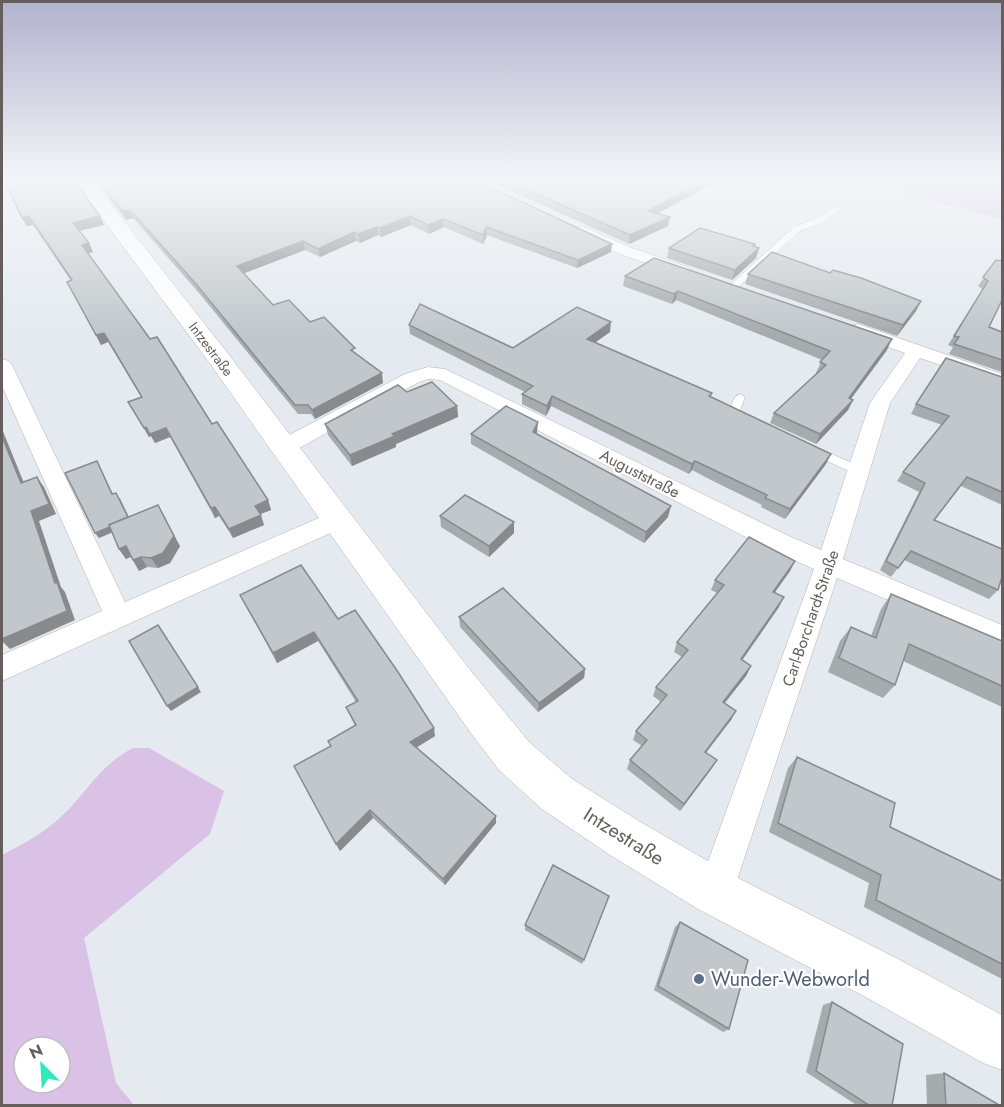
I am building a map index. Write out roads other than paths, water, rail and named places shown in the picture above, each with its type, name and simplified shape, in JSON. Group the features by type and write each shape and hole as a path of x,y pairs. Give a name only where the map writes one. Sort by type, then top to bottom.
{"main road":[{"name":"Intzestraße","path":"118,231 285,447 514,756 558,794 626,839 715,892 880,977 1002,1044"}],"street":[{"path":"581,231 626,251 754,295"},
{"path":"840,324 1002,380"},
{"name":"Carl-Borchardt-Straße","path":"715,892 830,564 880,402 916,350"},
{"path":"2,365 118,616"},
{"name":"Auguststraße","path":"285,447 412,378 422,374 440,373 782,544 1002,637"},
{"path":"2,668 337,520"}],"lane":[{"path":"732,288 795,231"},
{"path":"740,397 734,413 755,423"},
{"path":"807,447 858,471"}],"place":[{"name":"Wunder-Webworld","path":"699,979"}]}
